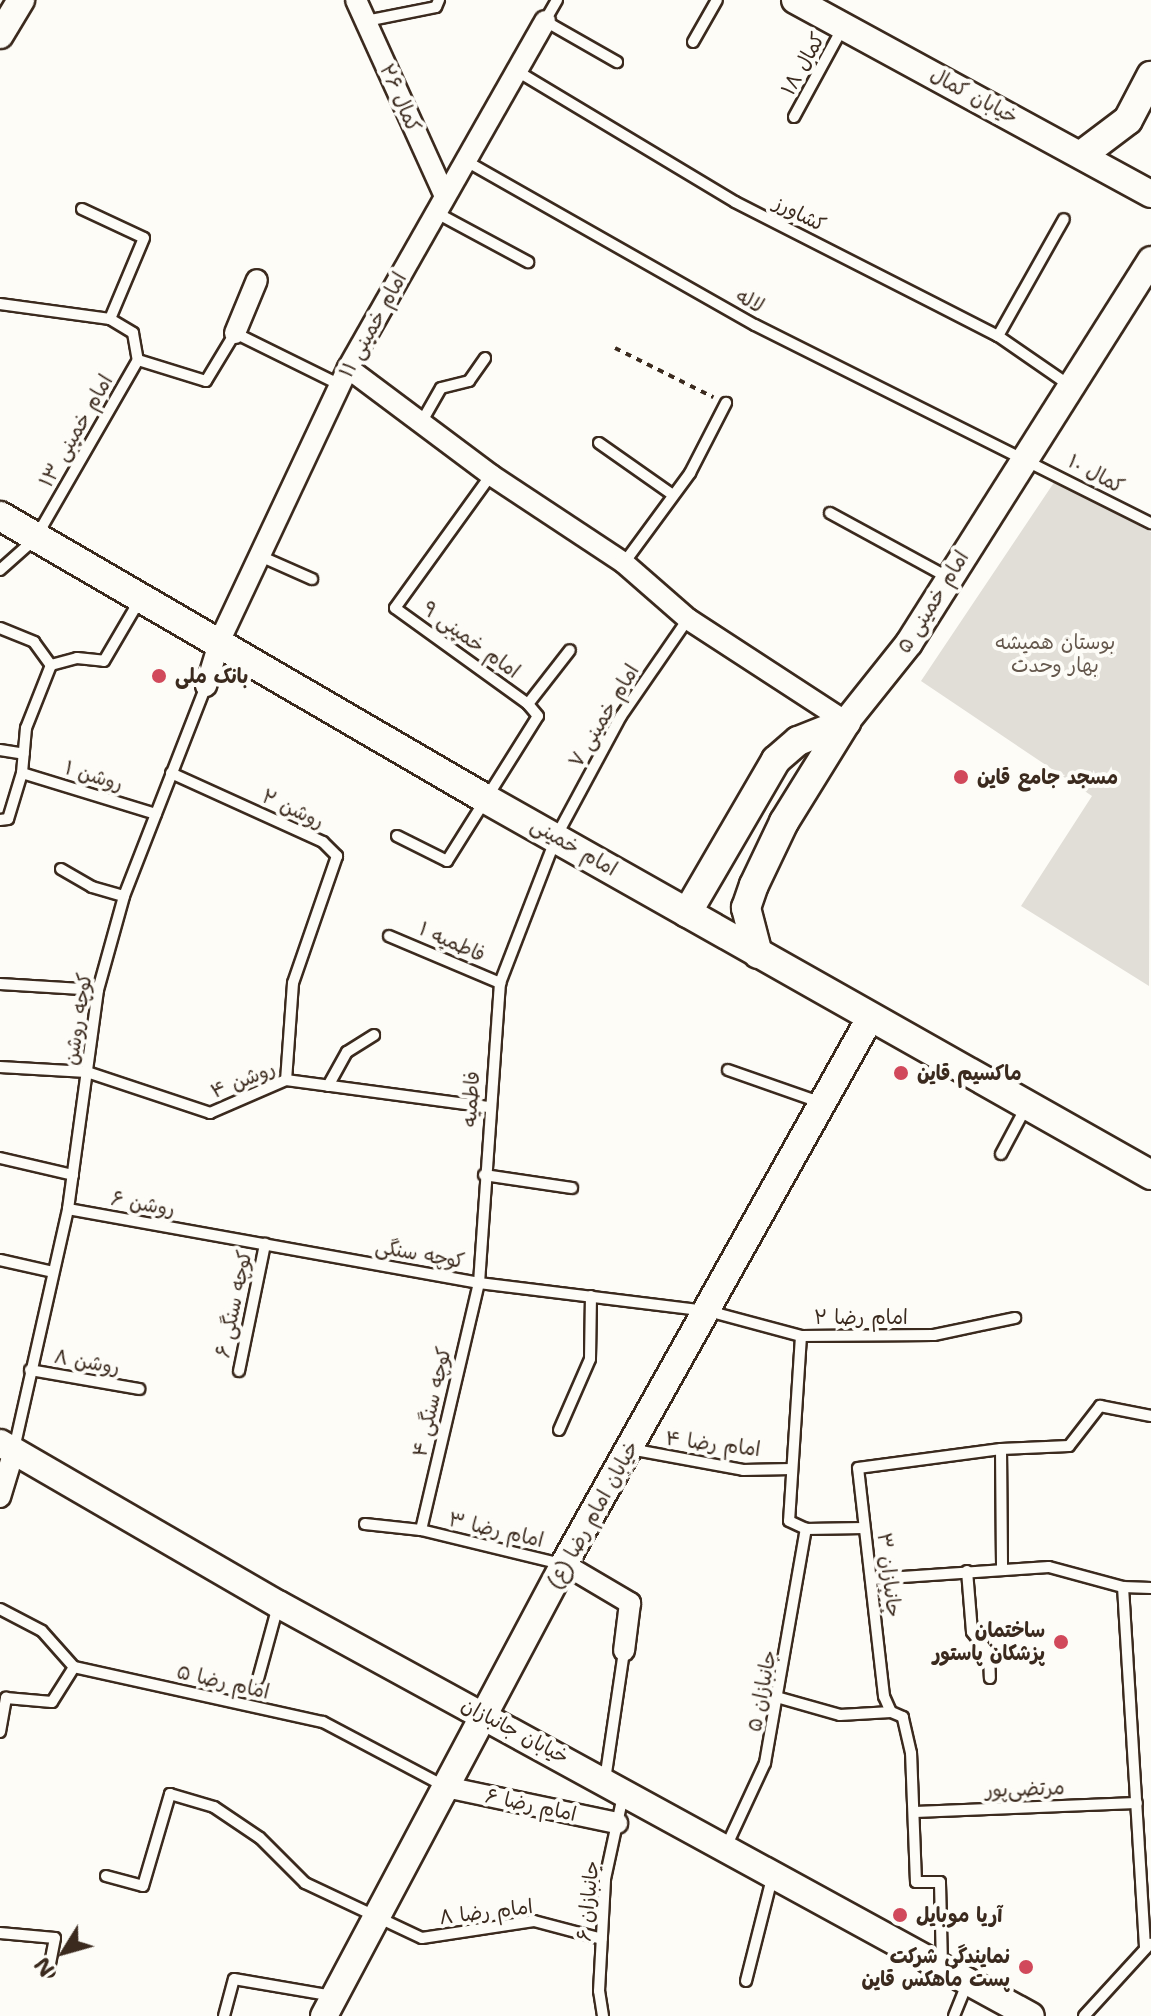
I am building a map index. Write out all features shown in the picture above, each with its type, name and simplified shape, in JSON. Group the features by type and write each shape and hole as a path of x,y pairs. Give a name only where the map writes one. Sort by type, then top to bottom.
{"main road":[{"path":"1083,154 1128,120 1151,76"},
{"name":"امام خمینی","path":"0,516 140,599 220,640 486,799 557,835 758,954 1151,1175"},
{"path":"758,954 746,908 754,885 784,822 846,722"},
{"name":"امام خمینی ۵","path":"687,913 776,760 798,741 846,722"}],"street":[{"path":"0,35 21,0"},
{"name":"کمال ۲۶","path":"356,0 440,204"},
{"name":"خیابان کمال","path":"795,0 1083,154 1151,194"},
{"name":"امام خمینی ۱۱","path":"206,686 220,640 344,376 545,21"},
{"name":"امام خمینی ۵","path":"846,722 909,643 1069,385 1151,260"},
{"path":"235,333 257,280"},
{"path":"344,376 421,423 491,475 624,563 688,619 846,722"},
{"name":"خیابان امام رضا (ع)","path":"329,2006 564,1564 870,1018"},
{"path":"0,1497 5,1449"},
{"name":"خیابان جانبازان","path":"5,1449 278,1604 615,1785 772,1878 1031,2016"},
{"path":"564,1564 630,1603 624,1651"},
{"name":"امام رضا ۶","path":"446,1787 617,1823"}],"lane":[{"path":"366,21 436,7 439,0"},
{"path":"557,0 545,21 617,62"},
{"path":"693,42 717,0"},
{"name":"کمال ۱۸","path":"794,117 843,27"},
{"name":"کشاورز","path":"517,71 735,202 998,336 1069,385"},
{"name":"لاله","path":"466,161 755,325 904,403 928,409 1024,457"},
{"path":"440,204 528,262"},
{"path":"82,209 144,238 110,319"},
{"path":"998,336 1064,219"},
{"path":"0,304 110,319 133,333 138,360 206,381 235,333 344,376"},
{"path":"421,423 441,388 469,381 485,358"},
{"name":"امام خمینی ۱۳","path":"0,570 35,539 138,360"},
{"path":"624,563 673,495 726,403"},
{"path":"599,443 673,495"},
{"name":"کمال ۱۰","path":"1024,457 1151,523"},
{"name":"امام خمینی ۹","path":"486,799 538,716 528,704 395,608 491,475"},
{"path":"830,513 949,578"},
{"path":"260,556 312,579"},
{"path":"51,665 77,658 104,661 140,599"},
{"name":"امام خمینی ۷","path":"500,983 557,835 621,716 688,619"},
{"path":"0,628 34,642 51,665"},
{"path":"528,704 570,650"},
{"path":"0,820 8,819 22,773 26,728 51,665"},
{"name":"کوچه روشن","path":"5,1449 30,1370 68,1209 98,990 124,896 206,686"},
{"path":"0,750 24,754"},
{"name":"روشن ۱","path":"22,773 156,814"},
{"name":"روشن ۲","path":"171,773 323,842 337,856 293,983 286,1080"},
{"path":"397,836 447,861 486,799"},
{"path":"61,869 92,887 124,896"},
{"name":"فاطمیه ۱","path":"389,936 500,983"},
{"name":"فاطمیه","path":"482,1218 488,1107 500,983"},
{"path":"0,984 98,990"},
{"path":"328,1086 347,1052 374,1035"},
{"name":"روشن ۴","path":"0,1067 87,1072 210,1113 286,1080 488,1107"},
{"path":"728,1070 824,1104"},
{"path":"1001,1154 1026,1107"},
{"path":"0,1158 73,1175"},
{"path":"484,1175 572,1188"},
{"name":"روشن ۶","path":"68,1209 211,1235"},
{"name":"کوچه سنگی ۴","path":"421,1530 479,1283 482,1218"},
{"name":"کوچه سنگی","path":"211,1235 479,1283 625,1301"},
{"name":"کوچه سنگی ۶","path":"239,1371 265,1244"},
{"path":"0,1260 53,1272"},
{"path":"559,1430 590,1359 591,1296"},
{"name":"امام رضا ۲","path":"625,1301 708,1311 801,1336 934,1335 1015,1318"},
{"path":"801,1336 789,1521 806,1529 864,1528"},
{"name":"روشن ۸","path":"30,1370 139,1389"},
{"name":"جانبازان ۳","path":"942,1968 940,1882 916,1882 914,1812 903,1717 891,1712 884,1696 858,1468 1001,1449 1069,1446 1100,1406 1151,1416"},
{"name":"امام رضا ۴","path":"630,1449 743,1470 792,1469"},
{"path":"1001,1449 1002,1567"},
{"name":"امام رضا ۳","path":"365,1524 421,1530 564,1564"},
{"name":"جانبازان ۵","path":"724,1850 765,1763 780,1698 806,1529"},
{"path":"873,1579 1002,1567 1049,1567 1123,1587 1151,1588"},
{"path":"967,1571 972,1632 989,1653 990,1678"},
{"path":"1084,2016 1148,1945 1123,1587"},
{"path":"258,1679 278,1604"},
{"path":"0,1609 42,1631 74,1667 52,1702 6,1698 0,1732"},
{"name":"جانبازان ۶","path":"603,2016 599,1991 605,1879 617,1823 615,1785 624,1651"},
{"name":"امام رضا ۵","path":"74,1667 323,1722 446,1787"},
{"path":"780,1698 840,1715 891,1712"},
{"name":"امام رضا ۸","path":"106,1876 143,1886 170,1794 214,1807 260,1838 305,1883 422,1938 534,1921 602,1939"},
{"name":"مرتضی‌پور","path":"914,1812 1137,1803"},
{"path":"746,1981 772,1878"},
{"path":"0,1933 55,1938 49,1970"},
{"path":"224,2016 234,1979 329,2006"},
{"path":"954,2016 967,1982"}],"path":[{"path":"615,348 726,403"}],"green space":[{"name":"بوستان همیشه بهار وحدت","path":"1055,481 1151,532 1149,986 1021,906 1092,796 921,681"}],"place":[{"name":"بانک ملی","path":"159,676"},
{"name":"مسجد جامع قاین","path":"961,777"},
{"name":"ماکسیم قاین","path":"901,1073"},
{"name":"ساختمان پزشکان پاستور","path":"1061,1642"},
{"name":"آریا موبایل","path":"900,1915"},
{"name":"نمایندگی شرکت پست ماهکس قاین","path":"1026,1967"}]}
